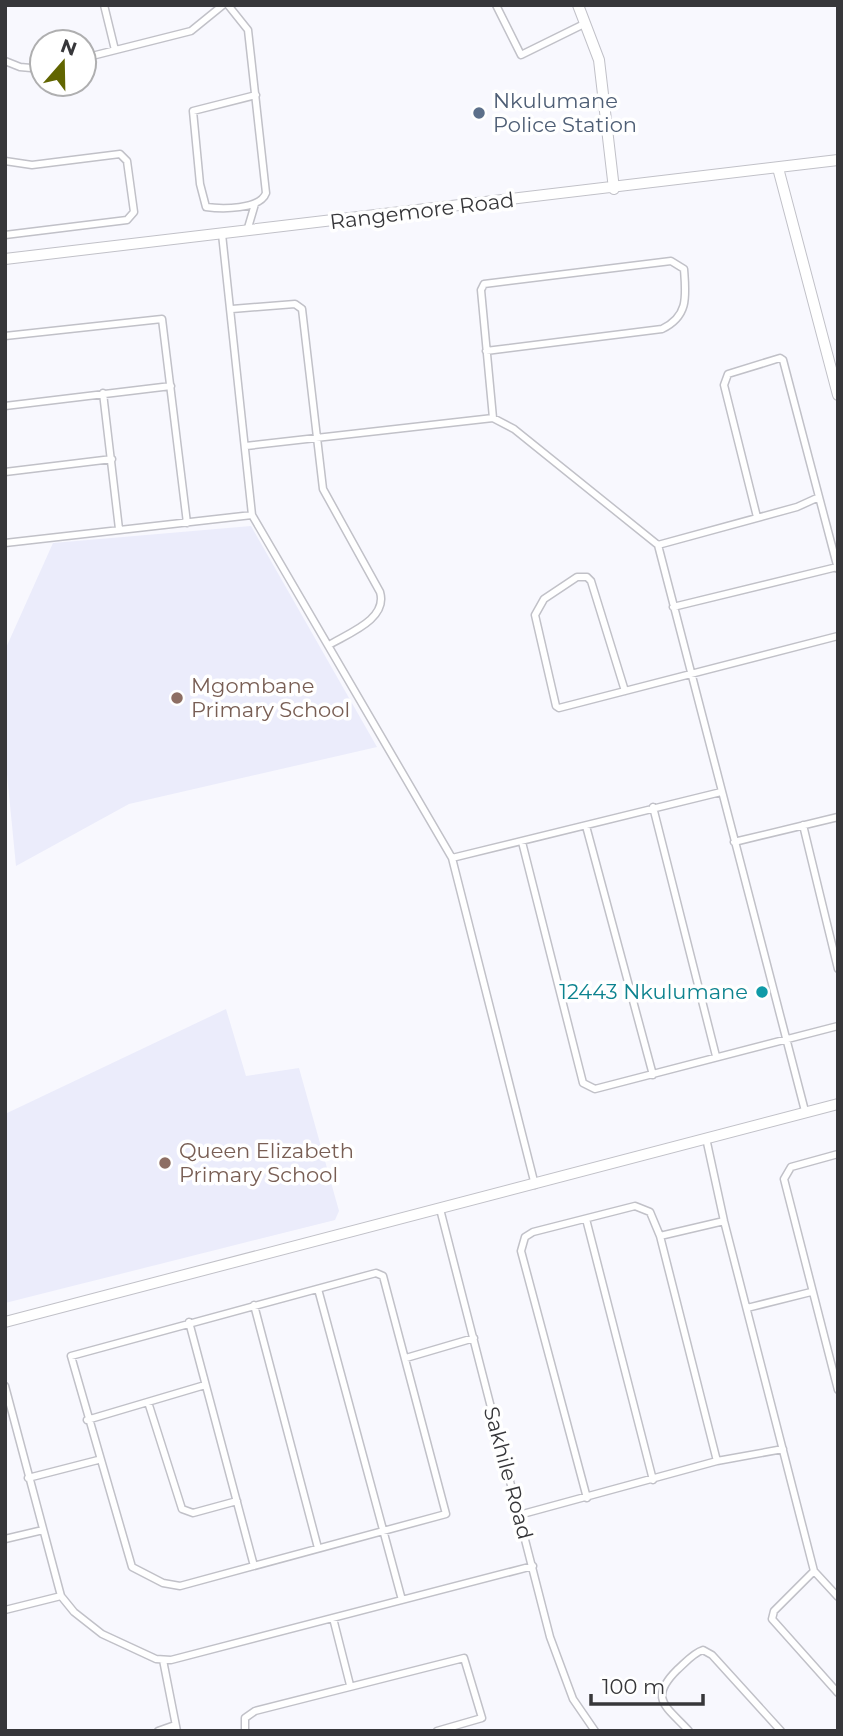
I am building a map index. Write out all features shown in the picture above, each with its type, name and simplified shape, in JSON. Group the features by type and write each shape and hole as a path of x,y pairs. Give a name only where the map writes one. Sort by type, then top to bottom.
{"street":[{"path":"104,5 115,50"},
{"path":"98,54 191,31 226,5 247,25 256,95 267,193 264,200 255,204 204,205 193,114 195,109 256,95"},
{"path":"496,5 520,55 587,23"},
{"path":"578,5 599,60 614,189"},
{"path":"5,61 28,68"},
{"path":"5,161 32,165 120,154 127,161 134,212 127,220 5,235"},
{"name":"Rangemore Road","path":"5,259 614,189 838,160"},
{"path":"778,168 838,395"},
{"path":"247,231 255,204"},
{"path":"222,234 252,515 452,859 535,1185"},
{"path":"486,351 662,329 673,324 683,312 686,300 684,269 671,261 484,284 481,290 486,351 493,418"},
{"path":"232,309 295,304 302,309 325,497 380,592 383,604 377,615 329,645"},
{"path":"5,336 162,319 187,523"},
{"path":"673,607 837,568 783,360 777,358 728,374 723,385 757,517"},
{"path":"5,406 171,386"},
{"path":"103,393 119,529"},
{"path":"246,446 493,418 514,429 657,545 805,1111"},
{"path":"5,472 112,459"},
{"path":"657,545 797,507 819,497"},
{"path":"5,543 252,515"},
{"path":"625,691 591,581 587,577 577,577 544,598 535,615 556,706 562,708 838,636"},
{"path":"452,859 721,792"},
{"path":"653,807 716,1056"},
{"path":"734,842 838,817"},
{"path":"803,825 838,969"},
{"path":"586,826 653,1074"},
{"path":"522,842 583,1083 596,1089 838,1026"},
{"path":"5,1322 838,1104"},
{"path":"706,1138 724,1221 814,1571 838,1597"},
{"path":"838,1154 791,1167 784,1179 838,1390"},
{"path":"587,1498 521,1251 525,1237 533,1232 641,1207 649,1212 660,1236 717,1461"},
{"name":"Sakhile Road","path":"440,1209 563,1676 582,1714 594,1731"},
{"path":"586,1219 653,1480"},
{"path":"660,1236 724,1221"},
{"path":"376,1273 382,1274 447,1511 444,1516 180,1586 163,1583 139,1572 128,1561 70,1361 72,1354 254,1306 376,1273"},
{"path":"318,1289 402,1600"},
{"path":"747,1308 811,1292"},
{"path":"254,1306 318,1548"},
{"path":"189,1322 254,1566"},
{"path":"407,1358 474,1338"},
{"path":"87,1420 205,1385"},
{"path":"5,1386 61,1596 88,1625 102,1634 163,1660 533,1566"},
{"path":"148,1402 183,1509 193,1513 237,1502"},
{"path":"519,1515 717,1461 783,1449"},
{"path":"29,1478 99,1460"},
{"path":"5,1539 43,1530"},
{"path":"814,1571 774,1611 772,1619 838,1693"},
{"path":"5,1610 61,1596"},
{"path":"333,1618 350,1685"},
{"path":"689,1731 663,1704 660,1692 665,1682 696,1653 703,1650 712,1655 781,1731"},
{"path":"246,1731 244,1723 248,1713 464,1658 483,1716 438,1731"},
{"path":"158,1731 176,1728 163,1660"}],"shaded area":[{"name":"Mgombane Primary School","path":"251,526 377,747 129,804 16,866 5,754 5,650 53,543"},
{"name":"Queen Elizabeth Primary School","path":"226,1009 246,1076 299,1068 339,1211 335,1220 5,1303 5,1114"}],"place":[{"name":"Nkulumane Police Station","path":"479,113"},
{"name":"Mgombane Primary School","path":"177,698"},
{"name":"12443 Nkulumane","path":"762,992"},
{"name":"Queen Elizabeth Primary School","path":"165,1163"}]}
